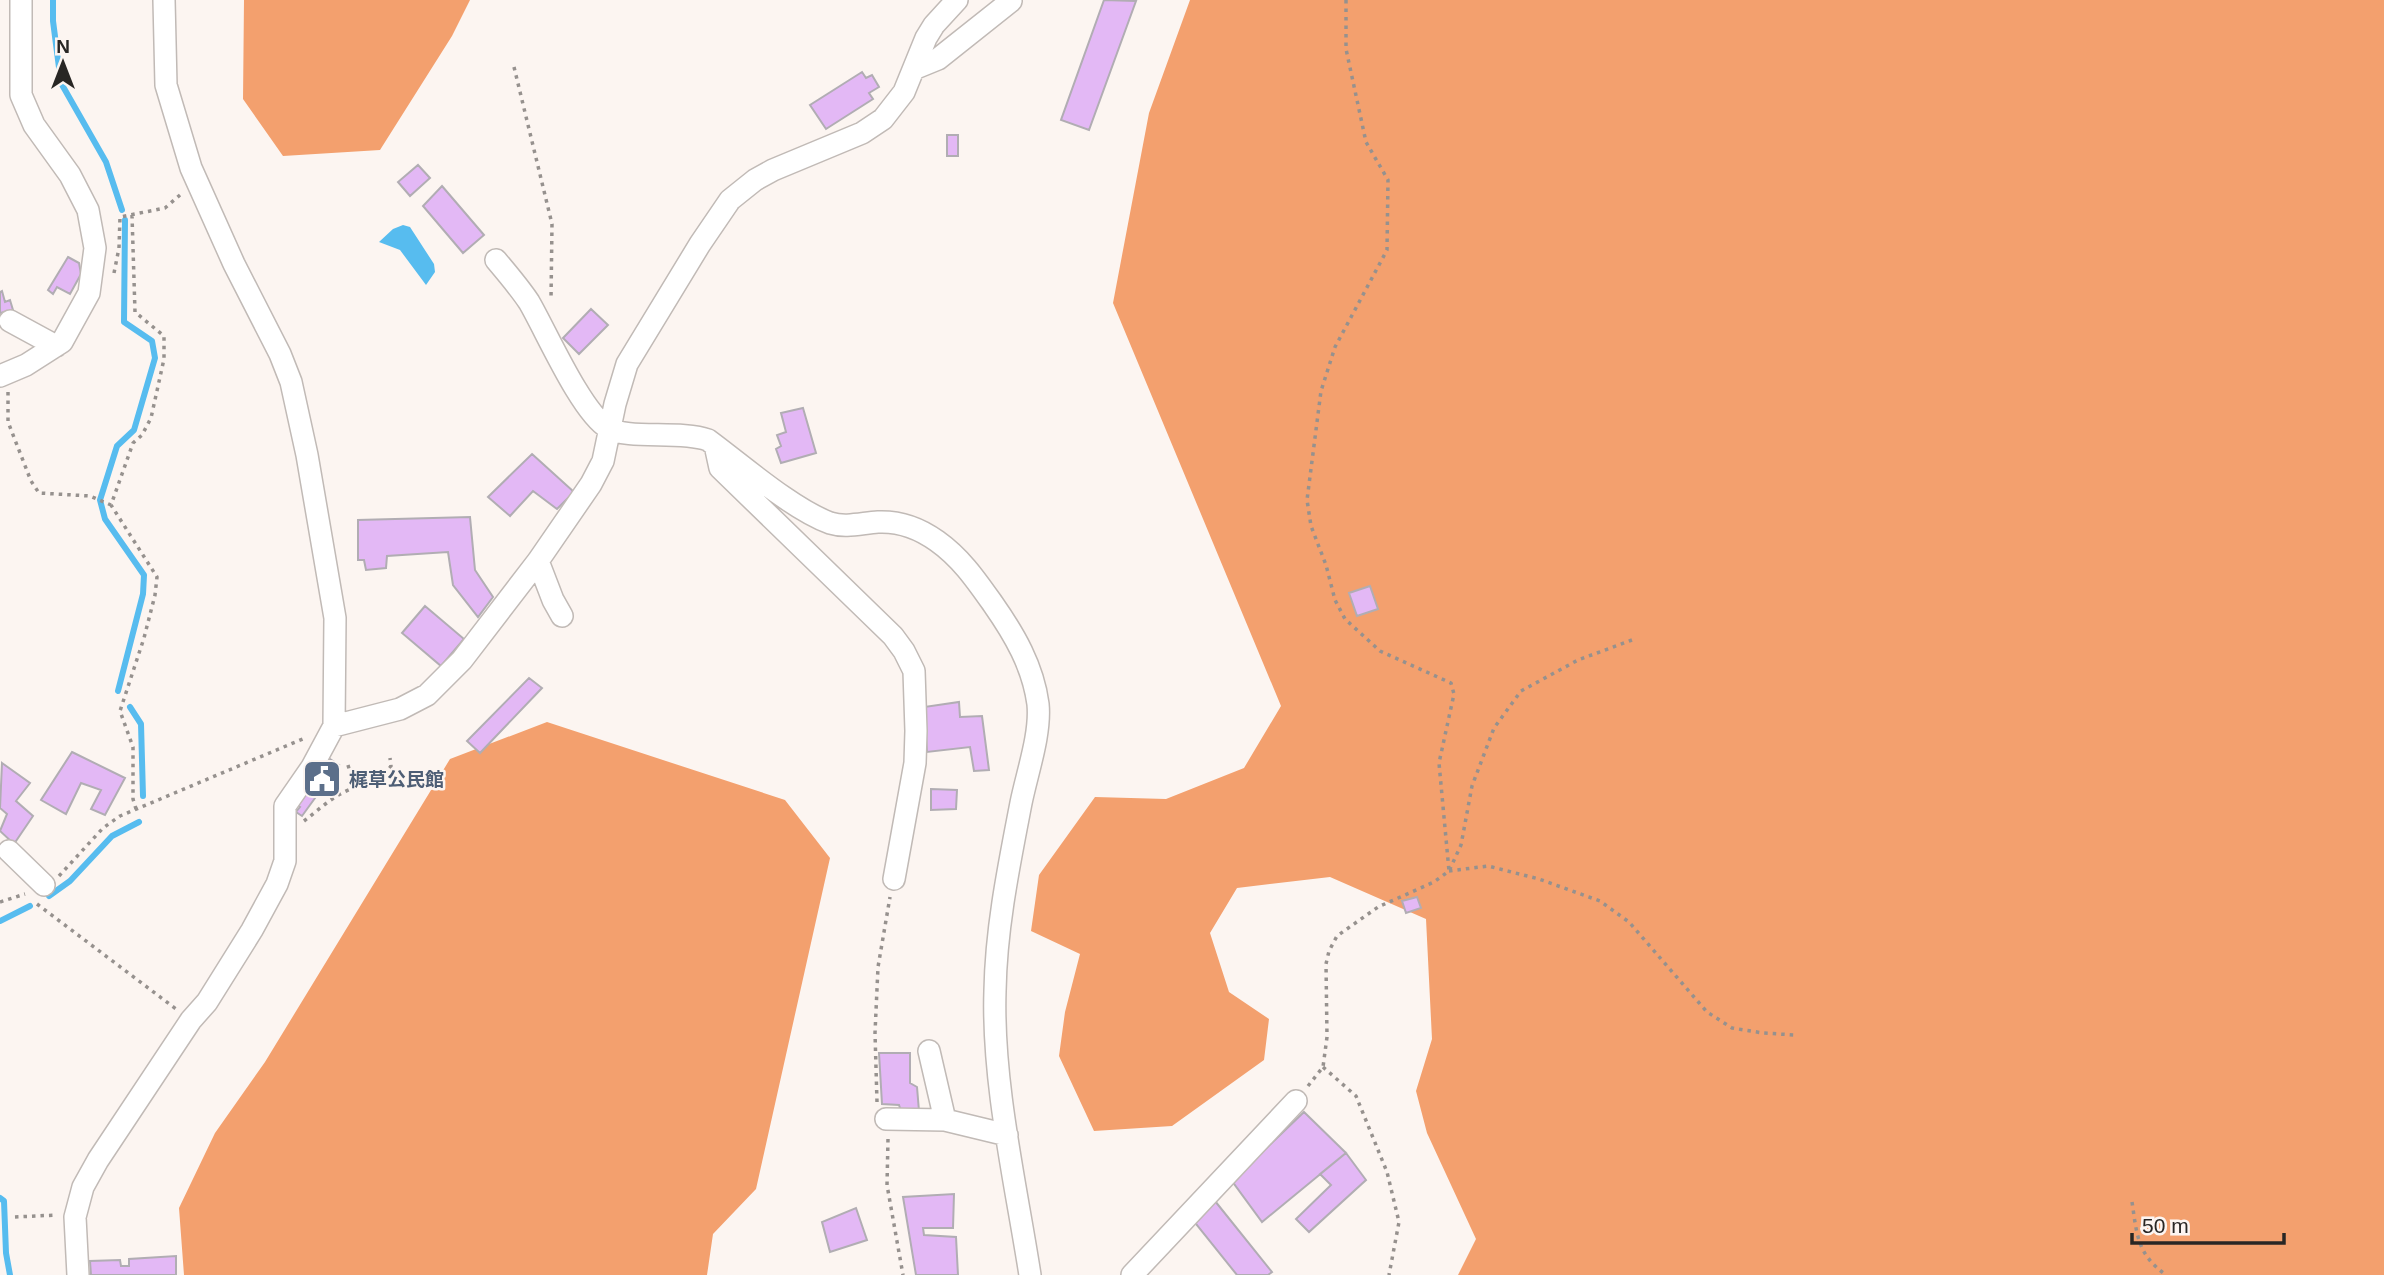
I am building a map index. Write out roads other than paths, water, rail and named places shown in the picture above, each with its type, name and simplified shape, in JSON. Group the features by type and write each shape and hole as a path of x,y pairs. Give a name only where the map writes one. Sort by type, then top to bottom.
{"street":[{"path":"4,374 26,365 62,342 89,293 95,248 88,210 69,175 34,125 21,95 21,0"},
{"path":"78,1275 75,1232 78,1203 98,1160 191,1020 207,1002 246,941 277,884 285,862 285,806 312,767 334,726 335,618 307,454 291,382 191,168 166,85 164,0"},
{"path":"334,726 400,709 427,695 448,676 538,561 591,484 608,445 609,429 627,364 730,200 773,170 862,133 883,119 904,92 916,68 926,37 957,0"},
{"path":"916,68 938,59 1011,1"},
{"path":"496,260 528,302 585,403 609,429 626,433 695,436 715,445 803,509 831,523 845,526 896,523 914,527 937,541 964,564 1004,620 1029,664 1036,691 1038,720 1007,875 995,993 997,1054 1007,1135 1030,1275"},
{"path":"10,321 56,346"},
{"path":"715,445 720,468 893,636 911,662 914,671 916,719 915,763 894,879"},
{"path":"538,561 562,616"},
{"path":"392,731 400,709"},
{"path":"9,851 34,890"},
{"path":"929,1051 945,1120"},
{"path":"1132,1275 1296,1101"},
{"path":"886,1119 945,1120 1007,1135"}],"water":[{"path":"403,225 410,227 434,264 435,272 426,285 400,250 379,242 393,229"}],"waterway":[{"path":"53,0 61,83 106,162 122,210"},
{"path":"118,691 143,594 144,575 105,519 100,500 117,446 134,430 155,358 152,341 124,322 125,220"},
{"path":"130,707 141,724 143,796"},
{"path":"49,896 70,881 112,836 139,822"},
{"path":"0,921 30,906"},
{"path":"0,1198 4,1201 6,1253 10,1275"}],"place":[{"name":"梶草公民館","path":"322,779"}]}
